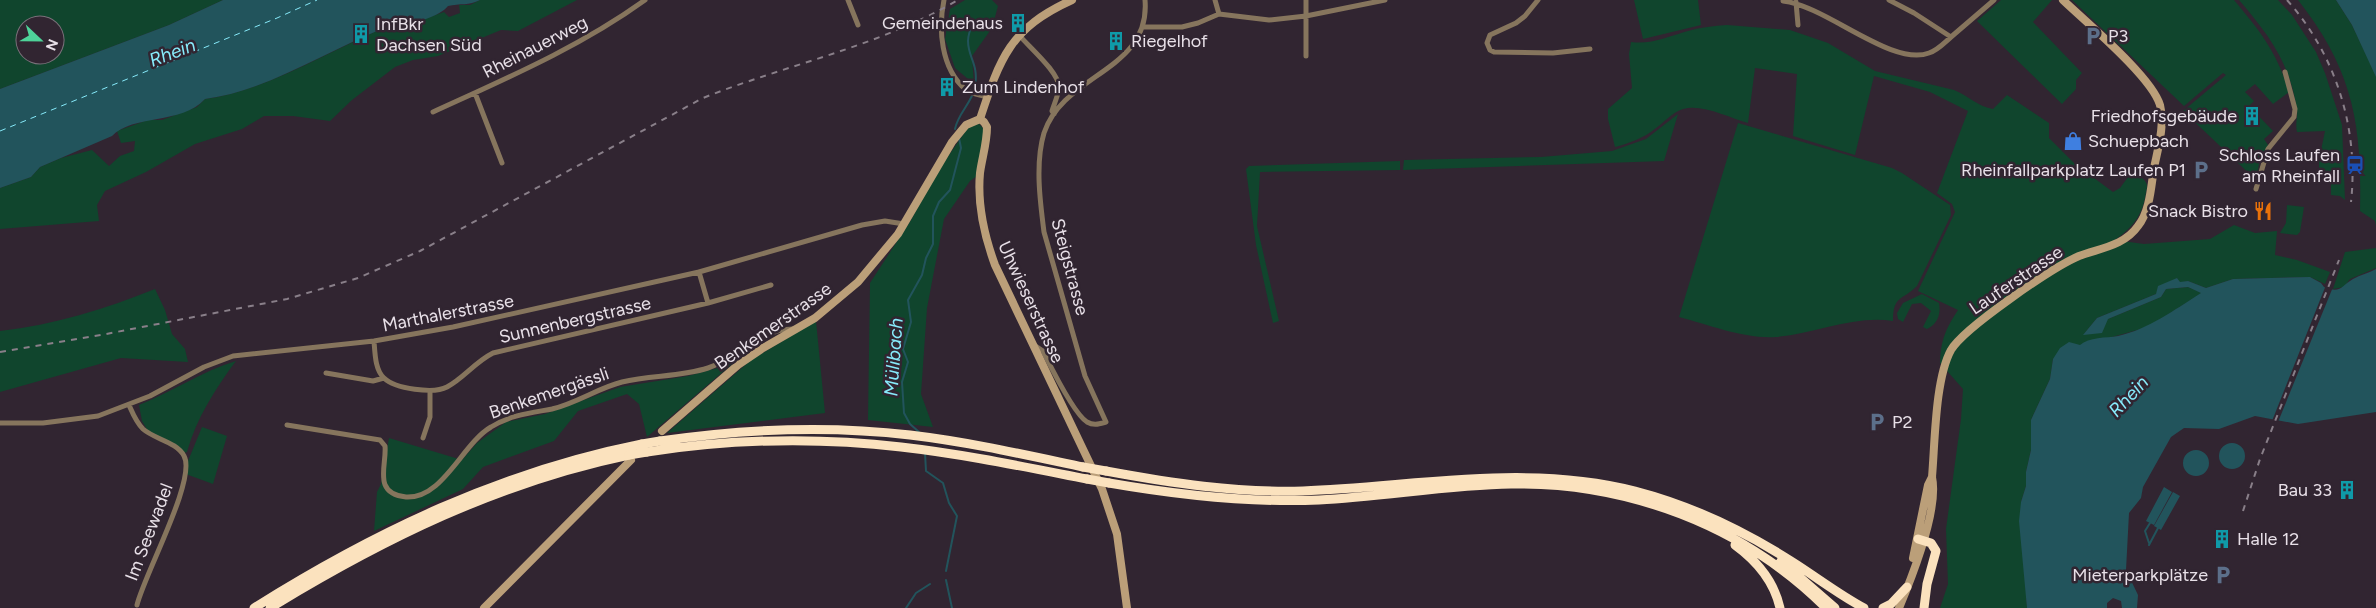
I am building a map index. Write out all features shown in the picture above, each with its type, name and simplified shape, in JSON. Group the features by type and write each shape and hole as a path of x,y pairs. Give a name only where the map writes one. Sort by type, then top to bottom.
{"highway":[{"path":"270,608 358,557 458,508 548,475 630,458 660,441 718,433 774,430 877,432 974,445 1106,472 1194,486 1272,492 1334,490 1478,478 1558,478 1605,485 1651,496 1684,507 1723,525 1778,553 1864,608"},
{"path":"254,608 368,542 455,500 546,467 645,448 752,441 876,444 979,459 1087,479 1106,486 1204,496 1287,501 1352,498 1502,485 1557,486 1603,492 1634,498 1694,519 1760,555 1796,581 1826,608"},
{"path":"1694,519 1740,548 1758,565 1773,586 1780,608"},
{"path":"1723,525 1779,560 1804,579 1835,608"},
{"path":"1921,540 1933,544 1936,551 1924,604"},
{"path":"1883,608 1891,604 1908,586"}],"street":[{"name":"Rheinauerweg","path":"433,112 562,51 645,0"},
{"path":"848,0 858,25"},
{"path":"944,0 942,28 944,52 953,72 967,91 988,97"},
{"path":"980,119 1004,54 1019,35 1042,17 1072,0"},
{"path":"1054,114 1064,101 1131,50 1143,27 1145,0"},
{"path":"1215,0 1219,14"},
{"path":"1306,0 1306,56"},
{"path":"1143,27 1182,27 1198,24 1219,14 1269,20 1306,16 1385,0"},
{"path":"1538,0 1516,23 1490,35 1487,43 1490,50 1494,52 1553,53 1590,49"},
{"path":"1889,0 1914,13 1950,36"},
{"path":"1783,1 1796,2 1896,52 1916,55 1937,49 1994,0"},
{"name":"Lauferstrasse","path":"1899,608 1913,577 1934,485 1932,477 1940,388 1948,357 1957,342 2027,288 2062,264 2127,238 2139,225 2147,207 2161,122 2157,96 2145,79 2063,0"},
{"path":"1796,2 1798,25"},
{"path":"1019,35 1051,70 1058,81 1059,89 1052,111 1054,114"},
{"path":"2256,189 2268,149 2294,117 2295,108 2285,72"},
{"path":"475,93 502,164"},
{"name":"Steigstrasse","path":"1033,345 1042,351 1073,405 1084,419 1094,425 1106,422 1085,376 1044,232 1041,209 1040,155 1045,132 1054,114"},
{"name":"Benkemerstrasse","path":"662,431 738,365 828,308 858,282 884,253 904,224 952,142 966,126 980,119"},
{"name":"Uhwieserstrasse","path":"980,119 987,127 980,174 983,227 995,265 1033,345 1106,486 1117,534 1127,608"},
{"name":"Marthalerstrasse","path":"0,423 71,420 98,416 129,405 204,367 233,356 374,341 533,310 699,272 862,225 885,221 904,224"},
{"path":"699,272 708,303"},
{"name":"Sunnenbergstrasse","path":"430,392 447,387 483,358 493,353 708,303 771,285"},
{"name":"Benkemergässli","path":"287,425 380,440 385,446 381,474 386,486 401,496 413,496 425,493 436,485 480,435 505,419 566,405 621,382 687,374 710,367 776,330 796,329"},
{"path":"374,341 377,364 384,378 391,383 430,392 430,417 423,438"},
{"path":"326,373 373,381 384,378"},
{"name":"Im Seewadel","path":"129,405 134,418 144,429 178,449 184,456 186,464 181,495 145,578 137,605"},
{"path":"484,608 630,458"}],"green space":[{"path":"0,0 223,0 169,25 65,64 65,15 15,15 15,65 63,65 0,89"},
{"path":"480,0 577,0 518,31 501,30 438,56 413,60 395,67 352,100 330,121 293,116 264,116 242,129 195,144 146,172 105,191 97,205 99,221 0,229 0,188 31,177 40,167 61,158 92,150 109,166 120,156 134,151 135,141 121,143 117,131 148,120 162,120 197,107 205,99 229,94 276,78 392,25 413,23 444,12 449,17 460,13 459,5 470,5"},
{"path":"965,0 992,0 998,6 992,28 972,56 974,84 955,68 945,39 950,9"},
{"path":"1634,0 1698,0 1701,25 1643,39"},
{"path":"2001,0 2052,0 2033,22 2082,73 2076,80 2076,89 2062,104 1977,21"},
{"path":"2072,0 2234,0 2273,53 2289,92 2273,104 2255,84 2245,92 2254,101 2249,106 2273,131 2264,139 2268,145 2260,159 2256,180 2183,111 2226,75 2223,73 2184,106"},
{"path":"2239,0 2278,0 2292,15 2316,52 2342,125 2345,200 2340,196 2331,195 2331,180 2319,180 2319,160 2325,131 2297,132 2297,110 2294,93 2277,50 2260,25"},
{"path":"2298,0 2336,0 2352,25 2376,75 2376,226 2375,221 2360,211 2359,151 2356,124 2342,75 2331,50 2317,26"},
{"path":"1727,25 1790,30 1828,43 1875,71 1954,90 1988,108 1993,109 2007,95 2049,123 2049,138 2075,164 2113,192 2120,188 2131,173 2145,181 2147,188 2140,214 2132,225 2115,240 2144,244 2210,239 2234,225 2255,233 2277,231 2275,255 2297,260 2330,272 2325,284 2310,277 2233,279 2206,288 2188,281 2180,283 2177,278 2156,294 2097,318 2084,334 2108,319 2161,297 2166,289 2188,287 2202,293 2148,327 2080,346 2074,345 2053,359 2050,379 2031,420 2031,450 2026,472 2026,486 2021,502 2027,608 1940,608 1948,584 1946,529 1961,419 1963,389 1940,363 1944,335 1958,310 1918,291 1955,212 1952,204 1937,193 1968,111 1930,92 1874,76 1855,155 1793,136 1797,74 1755,68 1748,123 1703,109 1688,108 1675,113 1642,137 1615,147 1608,119 1608,109 1632,88 1629,54 1631,42 1653,41 1698,29"},
{"path":"1678,114 1664,161 1403,170 1404,160 1541,157 1612,151 1646,139"},
{"path":"1738,123 1892,168 1950,205 1951,215 1917,286 1899,299 1893,313 1893,321 1864,321 1791,335 1764,337 1739,334 1679,317"},
{"path":"979,124 984,129 977,176 970,181 944,219 927,308 921,394 933,427 868,420 870,283 911,220 937,172 970,125"},
{"path":"1400,161 1400,170 1260,172 1257,226 1279,321 1273,323 1256,245 1246,169 1249,166"},
{"path":"2287,205 2304,207 2300,232 2297,235 2280,233 2286,223"},
{"path":"2376,248 2376,268 2350,279 2344,287 2333,289 2345,252"},
{"path":"155,289 165,310 172,334 185,349 188,362 121,358 0,392 0,331 40,325 79,315"},
{"path":"1922,294 1939,303 1940,311 1938,318 1927,329 1923,327 1931,311 1921,303 1912,304 1903,322 1898,319 1897,313 1903,303"},
{"path":"816,321 825,413 667,433 751,360"},
{"path":"236,361 207,405 187,452 184,453 148,431 142,421 139,405 211,370"},
{"path":"732,364 647,437 639,404 627,394 578,411 554,441 483,467 463,489 374,531 377,492 381,484 389,438 462,460 477,443 506,422 545,414 620,387 688,376"},
{"path":"202,427 227,436 213,484 183,473"}],"water":[{"name":"Rhein","path":"223,0 480,0 448,6 438,14 422,20 392,25 277,78 229,94 205,99 183,113 144,121 121,129 112,136 40,167 31,177 0,188 0,89 169,25"},
{"path":"2336,0 2376,0 2376,77 2352,25"},
{"name":"Rhein","path":"2376,269 2376,412 2298,424 2255,416 2219,429 2184,428 2171,437 2143,487 2141,498 2129,513 2126,570 2138,595 2137,608 2122,608 2121,601 2113,598 2107,603 2107,608 2027,608 2019,521 2031,450 2031,420 2050,379 2053,359 2060,348 2069,342 2080,345 2093,339 2118,336 2140,329 2201,293 2188,287 2166,289 2161,297 2108,319 2102,333 2083,335 2097,318 2156,294 2158,286 2177,278 2180,282 2188,281 2206,288 2233,279 2310,277 2321,283 2324,287 2334,290"},
{"path":"2232,443 2241,447 2245,456 2241,465 2232,469 2223,465 2219,456 2223,447"},
{"path":"2196,450 2205,454 2209,463 2205,472 2196,476 2187,472 2183,463 2187,454"},
{"path":"2164,487 2172,492 2154,525 2146,521"},
{"path":"2173,492 2180,496 2161,530 2154,526"}],"pier":[{"path":"2326,285 2333,287 2278,422 2272,421"}],"waterway":[{"name":"Mülibach","path":"955,129 975,87 976,72 968,47 969,34 973,22"},
{"name":"Mülibach","path":"919,432 910,424 904,413 902,382 908,362 903,349 911,322 908,300 922,275 926,258 933,244 933,216 939,202 950,190 961,148 959,138"},
{"name":"Mülibach","path":"925,453 926,471 943,483 949,503 957,516 946,571"},
{"path":"2149,543 2145,531 2150,523"},
{"path":"2149,545 2158,528"},
{"path":"2144,578 2145,572"},
{"name":"Mülibach","path":"946,580 952,608"},
{"path":"906,608 916,593 930,584"}],"ferry route":[{"path":"0,131 317,0"}],"railway":[{"path":"0,352 106,334 287,299 358,278 420,251 703,98 865,43 928,16 958,0"},
{"path":"2287,0 2319,44 2340,94 2351,147 2353,175 2351,202"},
{"path":"2243,511 2260,459 2339,260"}],"place":[{"name":"Gemeindehaus","path":"1018,23"},
{"name":"InfBkr Dachsen Süd","path":"361,34"},
{"name":"P3","path":"2093,36"},
{"name":"Riegelhof","path":"1116,41"},
{"name":"Zum Lindenhof","path":"947,87"},
{"name":"Friedhofsgebäude","path":"2252,116"},
{"name":"Schuepbach","path":"2073,141"},
{"name":"Schloss Laufen am Rheinfall","path":"2355,165"},
{"name":"Rheinfallparkplatz Laufen P1","path":"2201,170"},
{"name":"Snack Bistro","path":"2263,211"},
{"name":"P2","path":"1877,422"},
{"name":"Bau 33","path":"2347,490"},
{"name":"Halle 12","path":"2222,539"},
{"name":"Mieterparkplätze","path":"2223,575"}]}
